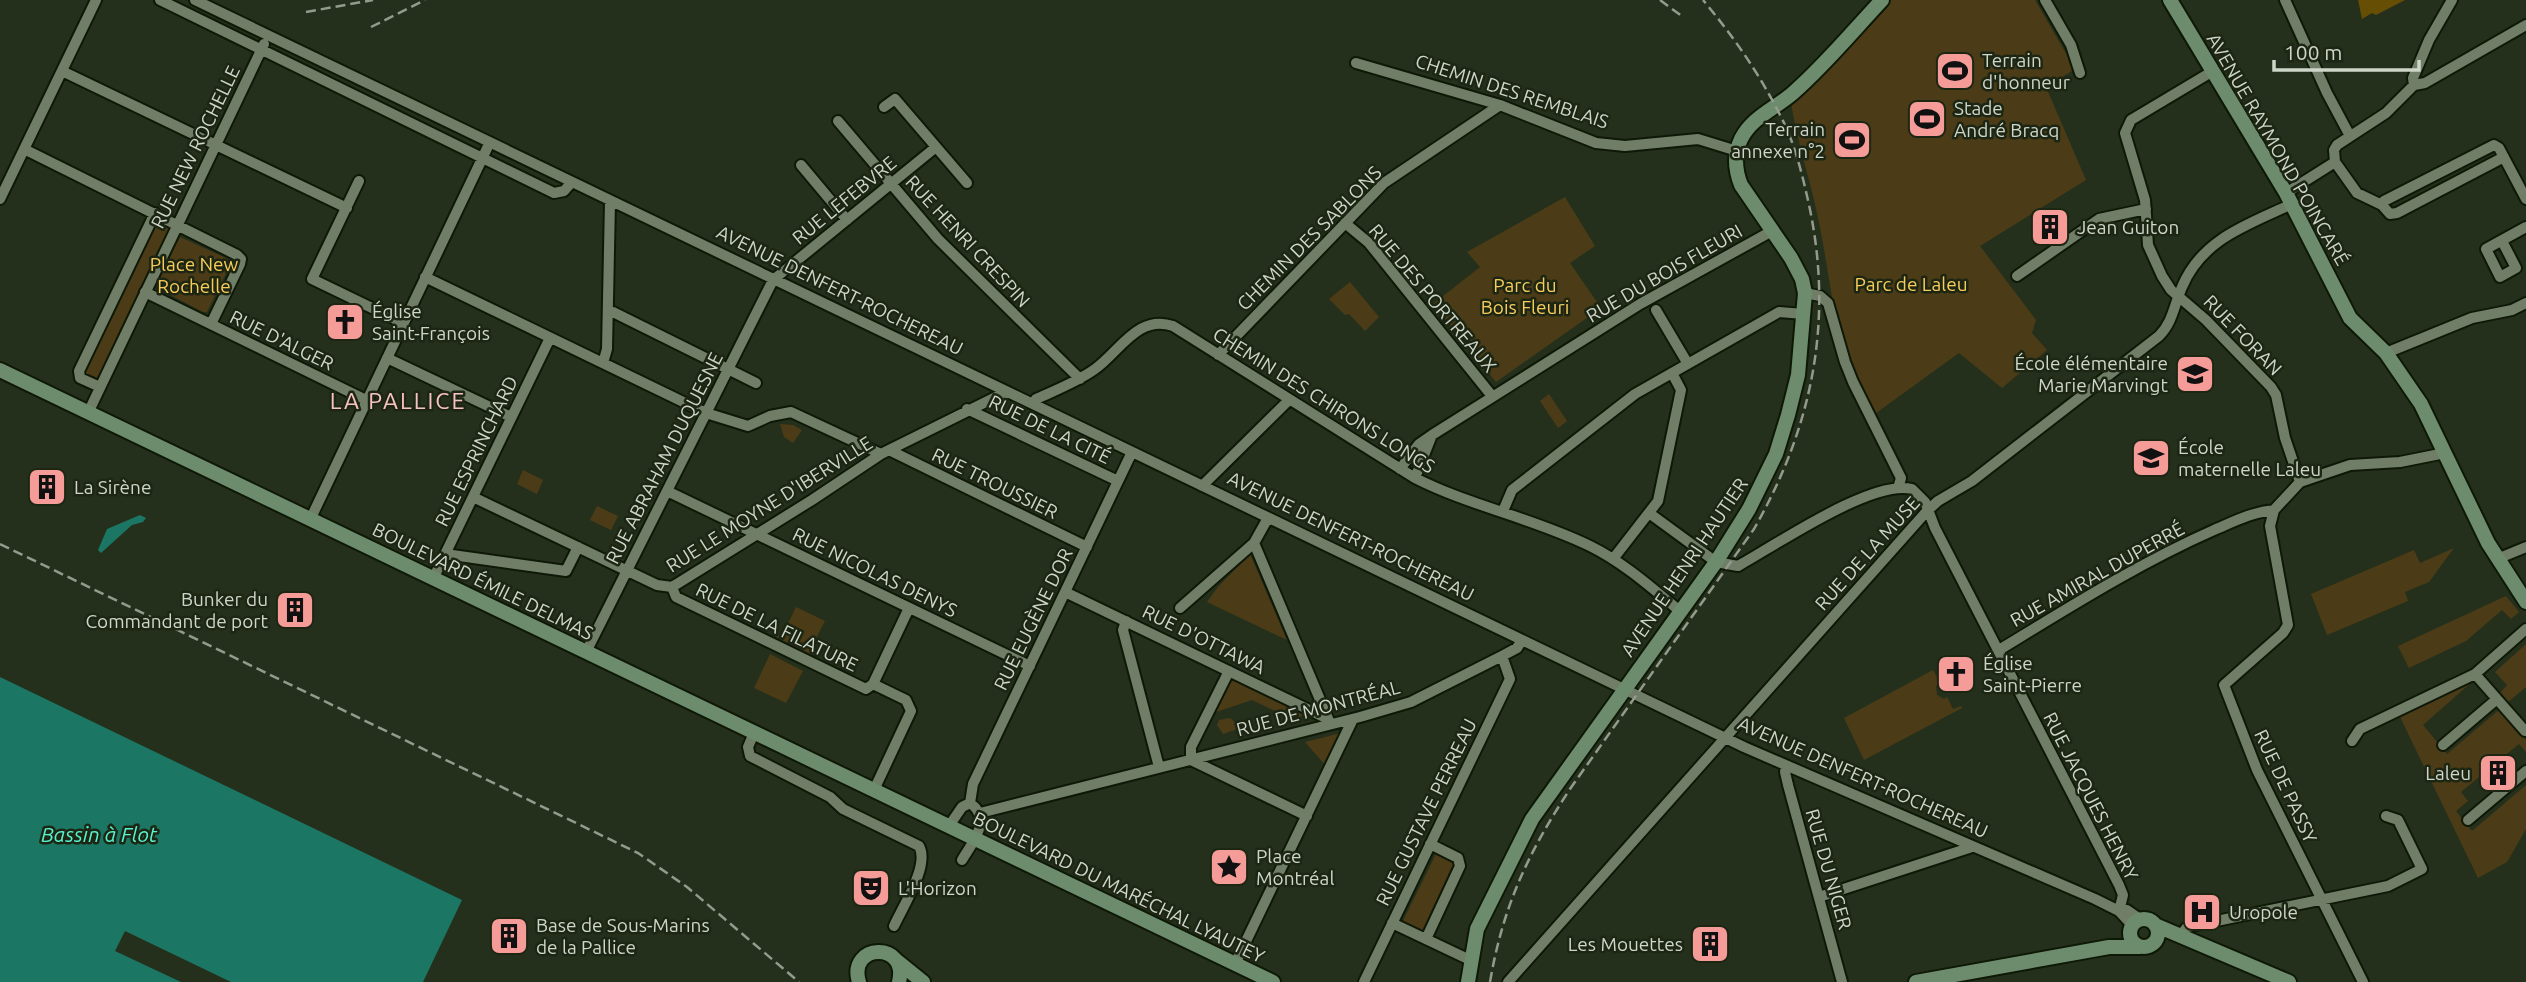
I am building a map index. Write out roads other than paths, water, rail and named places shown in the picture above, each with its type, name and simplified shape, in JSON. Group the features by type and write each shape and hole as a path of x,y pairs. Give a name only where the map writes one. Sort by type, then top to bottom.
{"main road":[{"path":"1737,151 1750,125 1792,94 1882,0"},
{"name":"AVENUE RAYMOND POINCARÉ","path":"2170,0 2289,199 2350,318 2386,353 2421,404 2497,559 2526,602"},
{"name":"AVENUE HENRI HAUTIER","path":"1468,982 1479,923 1532,819 1716,562 1749,509 1776,454 1798,375 1805,293 1797,269 1741,185 1737,174 1737,151"},
{"name":"BOULEVARD ÉMILE DELMAS","path":"0,370 949,826"},
{"name":"BOULEVARD DU MARÉCHAL LYAUTEY","path":"949,826 1273,982"},
{"path":"2109,947 2134,925 2149,920 2155,925 2289,982"},
{"path":"2134,925 2133,942 2147,945"},
{"path":"2147,945 2158,936 2155,925"},
{"path":"1916,982 2109,947 2147,945 2180,935"},
{"path":"859,982 858,967 865,956 878,951 897,961 923,982"},
{"path":"897,961 901,975 899,982"}],"street":[{"path":"0,199 96,0"},
{"path":"160,0 554,192 565,191 572,182"},
{"name":"AVENUE DENFERT-ROCHEREAU","path":"195,0 1724,738 2119,911 2127,910 2134,925"},
{"path":"2045,0 2071,44 2080,73"},
{"path":"2285,0 2327,93 2350,136"},
{"path":"2420,84 2413,78 2425,48 2452,0"},
{"path":"2504,157 2397,213 2390,214 2382,205 2357,194 2335,162 2336,147 2386,113 2420,84 2526,25"},
{"name":"RUE NEW ROCHELLE","path":"88,413 268,35"},
{"name":"CHEMIN DES REMBLAIS","path":"1356,63 1500,105 1596,143 1625,146 1698,139 1737,151"},
{"path":"62,71 346,208"},
{"name":"RUE FORAN","path":"2213,71 2132,120 2126,127 2125,133 2146,209 2149,248 2171,290 2271,387 2276,395 2285,438 2300,482"},
{"path":"884,107 895,100 967,183"},
{"name":"CHEMIN DES SABLONS","path":"1218,355 1384,183 1500,105"},
{"name":"RUE HENRI CRESPIN","path":"838,121 938,239 1080,379"},
{"path":"310,520 489,142"},
{"path":"2382,205 2384,201 2491,146 2499,148 2526,198"},
{"name":"RUE LEFEBVRE","path":"773,280 936,147"},
{"path":"24,149 237,255 241,260 211,324"},
{"name":"RUE DE LA MUSE","path":"1508,982 1927,511 1938,501 1972,481 2159,336 2167,328 2187,277 2211,245 2289,199 2335,162"},
{"path":"801,165 847,220"},
{"path":"359,181 312,279 403,323"},
{"path":"603,363 607,349 610,201"},
{"path":"2017,276 2099,219 2146,209"},
{"name":"RUE NEW ROCHELLE","path":"100,387 80,378 79,370 155,213"},
{"name":"RUE DES PORTREAUX","path":"1345,223 1369,243 1492,396"},
{"path":"2502,241 2526,227"},
{"name":"RUE DU BOIS FLEURI","path":"1400,469 1419,444 1492,396 1640,304 1772,231"},
{"name":"RUE TROUSSIER","path":"425,277 706,413 748,426 770,416 791,412 885,452 1087,547"},
{"name":"RUE ABRAHAM DUQUESNE","path":"586,652 773,280"},
{"name":"RUE D'ALGER","path":"145,292 366,400"},
{"path":"1649,513 1716,562 1738,566 1869,493 1898,488 1901,478 1849,372 1828,303 1820,296 1805,293"},
{"path":"2386,353 2472,318 2512,310 2526,303"},
{"path":"1656,310 1688,364"},
{"path":"608,312 613,312 756,383"},
{"path":"1503,511 1512,490 1635,394 1779,312 1804,314"},
{"name":"CHEMIN DES CHIRONS LONGS","path":"1033,404 1036,399 1080,379 1098,367 1124,342 1151,323 1173,326 1415,478 1443,493 1503,511 1590,546 1613,559 1681,612"},
{"name":"RUE ESPRINCHARD","path":"433,579 550,338"},
{"path":"387,358 511,417"},
{"path":"1613,559 1658,501 1681,390 1672,373"},
{"name":"RUE LE MOYNE D'IBERVILLE","path":"472,497 657,585 672,587 885,452 1006,391"},
{"path":"1202,486 1289,400"},
{"name":"RUE DE LA CITÉ","path":"967,409 1118,481"},
{"path":"1415,478 1432,435"},
{"name":"RUE EUGÈNE DOR","path":"970,803 973,784 1132,452"},
{"path":"2274,510 2300,482 2350,466 2400,462 2445,453"},
{"name":"RUE JACQUES HENRY","path":"1898,488 1912,489 1925,502 1927,511 2060,775 2119,885 2123,895 2119,911"},
{"name":"RUE NICOLAS DENYS","path":"667,491 1030,666"},
{"name":"RUE AMIRAL DUPERRÉ","path":"1999,650 2165,552 2239,519 2260,511 2274,510"},
{"name":"RUE DE PASSY","path":"2274,510 2270,526 2288,625 2283,633 2224,685 2252,760 2363,982"},
{"path":"1180,608 1254,543 1268,518"},
{"path":"1254,543 1329,722"},
{"path":"2497,559 2526,547"},
{"path":"445,554 566,571 578,548"},
{"name":"RUE DE LA FILATURE","path":"672,587 676,597 866,689 873,684 909,608"},
{"name":"RUE D'OTTAWA","path":"1065,592 1329,722"},
{"path":"1126,621 1123,629 1159,767"},
{"path":"2352,741 2360,729 2476,674 2526,629"},
{"name":"RUE DE MONTRÉAL","path":"980,813 1411,702 1503,656 1517,648 1522,640"},
{"name":"RUE GUSTAVE PERREAU","path":"1364,982 1510,679 1503,656"},
{"name":"RUE DE MONTRÉAL","path":"1191,760 1191,747 1228,671"},
{"path":"2476,674 2526,731"},
{"path":"873,684 906,700 911,711 874,790"},
{"path":"2443,745 2497,699"},
{"path":"1235,964 1353,719"},
{"path":"754,733 748,747 750,756 830,797 843,810 919,846 923,854 923,865 894,926"},
{"path":"1191,760 1307,816"},
{"name":"RUE DU NIGER","path":"1786,766 1788,785 1842,982"},
{"path":"2468,820 2526,771"},
{"path":"949,826 962,807 970,803 980,813 982,821 962,860"},
{"path":"2180,935 2187,927 2388,886 2422,869 2398,820 2386,816"},
{"path":"1426,939 1460,866 1458,858 1430,844"},
{"path":"1819,897 1972,847"},
{"path":"1392,923 1470,960"}],"water":[{"path":"140,515 146,518 143,522 132,525 101,553 98,550 107,529"},
{"name":"Bassin à Flot","path":"0,677 462,900 423,982 231,982 125,931 115,951 181,982 0,982"}],"railway":[{"path":"306,12 373,0"},
{"path":"371,27 425,0"},
{"path":"1660,0 1683,17"},
{"path":"1490,982 1510,904 1542,835 1570,789 1754,529 1792,449 1814,368 1819,283 1815,240 1796,154 1785,124 1763,84 1735,41 1703,0"},
{"path":"0,544 638,853 687,887 799,982"}],"place":[{"name":"Terrain d'honneur","path":"1955,71"},
{"name":"Stade André Bracq","path":"1927,119"},
{"name":"Terrain annexe n°2","path":"1852,140"},
{"name":"Jean Guiton","path":"2050,227"},
{"name":"Église Saint-François","path":"345,322"},
{"name":"École élémentaire Marie Marvingt","path":"2195,374"},
{"name":"École maternelle Laleu","path":"2151,458"},
{"name":"La Sirène","path":"47,487"},
{"name":"Bunker du Commandant de port","path":"295,610"},
{"name":"Église Saint-Pierre","path":"1956,674"},
{"name":"Laleu","path":"2498,773"},
{"name":"Place Montréal","path":"1229,867"},
{"name":"L'Horizon","path":"871,888"},
{"name":"Uropole","path":"2202,912"},
{"name":"Base de Sous-Marins de la Pallice","path":"509,936"},
{"name":"Les Mouettes","path":"1710,944"}],"district":[{"name":"LA PALLICE","path":"398,401"}],"park label":[{"name":"Place New Rochelle","path":"194,275"},
{"name":"Parc de Laleu","path":"1911,284"},
{"name":"Parc du Bois Fleuri","path":"1525,296"}]}
